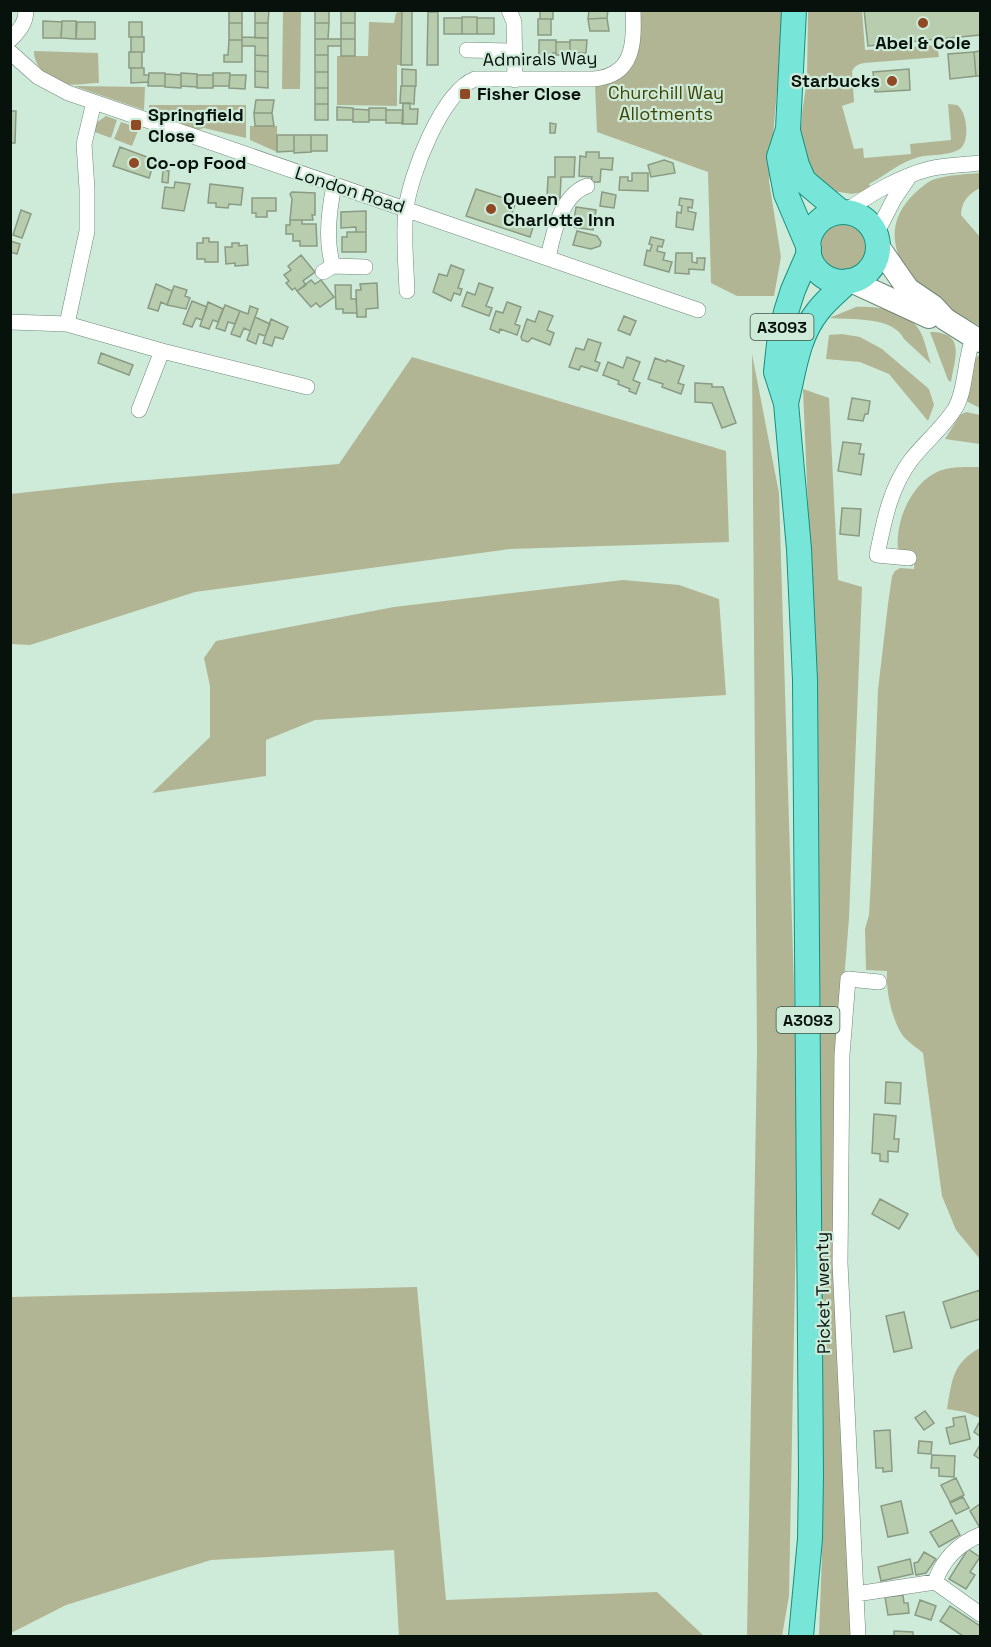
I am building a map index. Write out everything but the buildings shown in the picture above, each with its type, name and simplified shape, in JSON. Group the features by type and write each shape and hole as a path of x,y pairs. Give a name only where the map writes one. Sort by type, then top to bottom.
{"main road":[{"path":"794,10 788,129 779,157 793,212 812,263 823,275 837,281 859,278 869,270 876,259 877,240"},
{"path":"788,129 797,165 804,181 843,212 864,219 908,288 933,306 945,319 977,338"},
{"path":"809,250 812,232 818,224 826,217 843,212"},
{"name":"A3093","path":"801,1636 810,1539 811,1475 807,760 802,588 786,403 776,372 777,355 789,300 809,250"},
{"path":"849,281 928,317 945,319"},
{"name":"A3093","path":"786,403 804,333 822,306 849,281"}],"street":[{"path":"10,40 22,27 26,18 26,10"},
{"path":"508,10 514,22 516,80"},
{"name":"Admirals Way","path":"407,291 406,208 431,132 457,90 465,83 475,79 594,79 607,77 616,72 628,59 633,47 633,10"},
{"path":"467,50 515,51"},
{"name":"London Road","path":"10,52 48,84 68,93 698,310"},
{"path":"67,324 87,231 84,144 94,102"},
{"path":"843,212 895,182 930,169 981,163"},
{"path":"877,240 894,198 909,177"},
{"path":"334,186 329,217 331,258 328,269 365,267"},
{"path":"548,258 554,232 564,208 576,190 587,186"},
{"path":"10,322 67,324 162,351 307,387"},
{"path":"909,558 877,555 888,506 905,469 956,407 968,354 977,338"},
{"path":"139,410 162,351"},
{"name":"Picket Twenty","path":"858,1636 840,1263 842,1055 848,979 879,982"},
{"path":"935,1582 953,1552 964,1542 981,1535"},
{"path":"856,1594 935,1582 981,1614"}],"green space":[{"path":"283,11 301,11 300,89 282,89"},
{"path":"402,11 401,65 397,65 397,106 337,105 337,56 368,56 369,22 394,23 396,13"},
{"name":"Churchill Way Allotments","path":"637,11 784,11 769,181 781,257 774,296 737,296 711,283 708,172 597,132 595,85 619,78 629,70 633,63 638,46"},
{"path":"808,11 862,11 865,50 937,45 939,57 864,63 852,71 854,102 842,106 854,149 863,148 864,158 911,154 910,144 951,140 948,104 957,105 965,119 966,139 961,148 957,151 912,159 869,184 872,190 852,194 833,191 812,176 800,144 807,79"},
{"path":"34,51 98,53 99,83 69,85 53,79 40,68"},
{"path":"74,86 145,87 144,110"},
{"path":"149,105 246,105 246,138 204,128 198,130 149,112"},
{"path":"106,116 117,120 111,138 92,131 96,123"},
{"path":"121,122 139,128 132,146 114,139"},
{"path":"250,126 277,126 277,152 250,140"},
{"path":"980,173 980,188 966,199 961,215 980,237 980,326 942,305 928,295 912,278 898,254 895,229 898,216 905,204 932,180"},
{"path":"839,223 849,223 861,230 868,242 868,252 861,264 849,271 839,271 824,260 820,252 820,242 831,227"},
{"path":"856,307 890,310 906,317 918,328 931,364 891,326 860,319 829,318"},
{"path":"930,332 949,336 954,341 956,355 951,382 948,380"},
{"path":"842,334 860,337 882,349 929,389 934,405 928,421 889,374 860,362 826,359 829,335"},
{"path":"752,354 779,493 798,1120 789,1596 782,1636 747,1636 757,1053"},
{"path":"980,355 980,408 966,400 975,358"},
{"path":"412,357 726,451 729,542 510,549 195,592 30,645 11,644 11,494 111,483 339,464"},
{"path":"803,389 829,398 838,580 862,587 849,918 838,1057 851,1636 819,1636 823,1525 813,628"},
{"path":"966,412 980,415 980,444 945,439 960,415"},
{"path":"980,467 980,1259 956,1230 942,1196 923,1053 906,1039 897,1026 887,987 887,971 866,970 865,929 869,915 871,879 878,690 888,604 892,576 895,571 900,568 914,569 915,554 898,550 899,527 902,515 913,494 929,477 949,468"},
{"path":"623,580 679,585 719,599 726,695 315,720 266,740 266,776 152,793 210,737 210,686 204,658 216,641 394,607"},
{"path":"417,1287 446,1600 657,1592 704,1636 399,1636 394,1550 211,1560 66,1605 11,1633 11,1297"},
{"path":"980,1348 980,1418 965,1412 947,1409 955,1374 964,1360"}],"place":[{"name":"Abel & Cole","path":"923,23"},
{"name":"Starbucks","path":"892,81"},
{"name":"Fisher Close","path":"465,94"},
{"name":"Springfield Close","path":"136,125"},
{"name":"Co-op Food","path":"134,163"},
{"name":"Queen Charlotte Inn","path":"491,209"}]}
